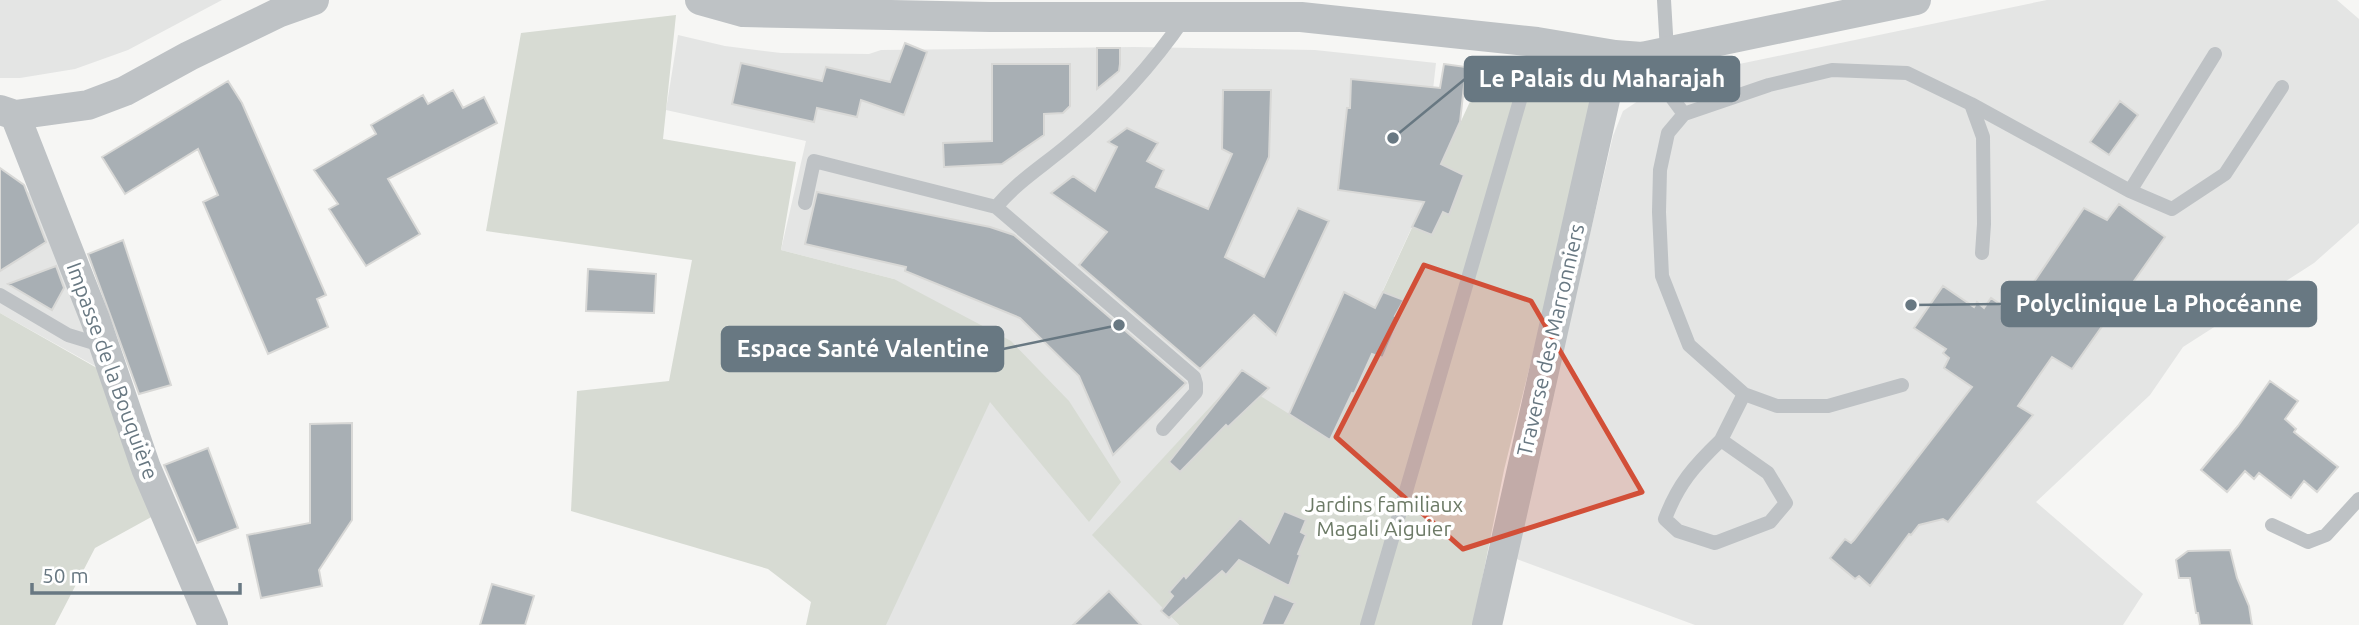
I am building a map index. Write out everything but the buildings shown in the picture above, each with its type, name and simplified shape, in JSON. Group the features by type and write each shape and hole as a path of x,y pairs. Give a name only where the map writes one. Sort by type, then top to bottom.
{"street":[{"path":"7,112 88,105 125,91 280,12 314,0"},
{"path":"701,0 743,12 944,8 1185,17 1301,9 1641,54 1916,0"},
{"name":"Traverse des Marronniers","path":"1487,625 1641,54"},
{"name":"Impasse de la Bouquière","path":"7,112 105,347 146,468 213,625"}],"lane":[{"path":"1664,0 1641,54 1684,114"},
{"path":"996,207 1013,187 1068,145 1122,97 1160,53 1185,17"},
{"path":"1367,625 1537,42"},
{"path":"2130,191 2215,54"},
{"path":"1902,384 1828,405 1777,406 1744,394 1689,345 1662,276 1659,212 1660,170 1668,134 1684,114 1769,85 1832,70 1907,73 1971,104 2130,191 2172,209 2225,174 2282,87"},
{"path":"1971,104 1983,136 1982,253"},
{"path":"805,203 814,161 996,207 1194,377 1196,392 1163,429"},
{"path":"0,295 68,335 105,347"},
{"path":"1721,440 1768,473 1786,503 1770,522 1716,543 1678,531 1665,519 1674,496 1690,470 1721,440 1744,394"},
{"path":"2272,525 2308,542 2326,535 2359,499"}],"highlighted area":[{"path":"1424,265 1531,301 1642,492 1463,549 1336,437"}],"shaded area":[{"path":"0,0 222,0 128,50 75,69 20,78 0,78"},
{"path":"2047,0 2337,0 2359,19 2359,223 2314,263 2183,347 2150,395 2036,502 2143,594 2123,625 1695,625 1514,558 1613,136 1623,111 1665,83 1696,76 1696,73"},
{"path":"678,35 725,46 781,53 869,54 881,50 1134,47 1315,50 1436,63 1430,116 1461,120 1318,432 1093,535 1179,625 854,625 894,279 781,250 806,141 666,110"},
{"path":"0,170 46,206 104,371 0,313"}],"green space":[{"path":"676,15 663,139 796,162 781,250 894,279 1011,341 1069,401 1121,482 1089,522 990,402 886,625 806,625 811,602 768,569 571,511 577,391 669,381 692,260 486,231 521,33"},
{"name":"Jardins familiaux Magali Aiguier","path":"1485,69 1600,83 1504,470 1473,625 1179,625 1092,535 1235,380 1318,432"},
{"path":"0,313 104,372 155,515 95,548 55,625 0,625"}],"place":[{"name":"Le Palais du Maharajah","path":"1393,138"},
{"name":"Polyclinique La Phocéanne","path":"1911,305"},
{"name":"Espace Santé Valentine","path":"1119,325"}]}
